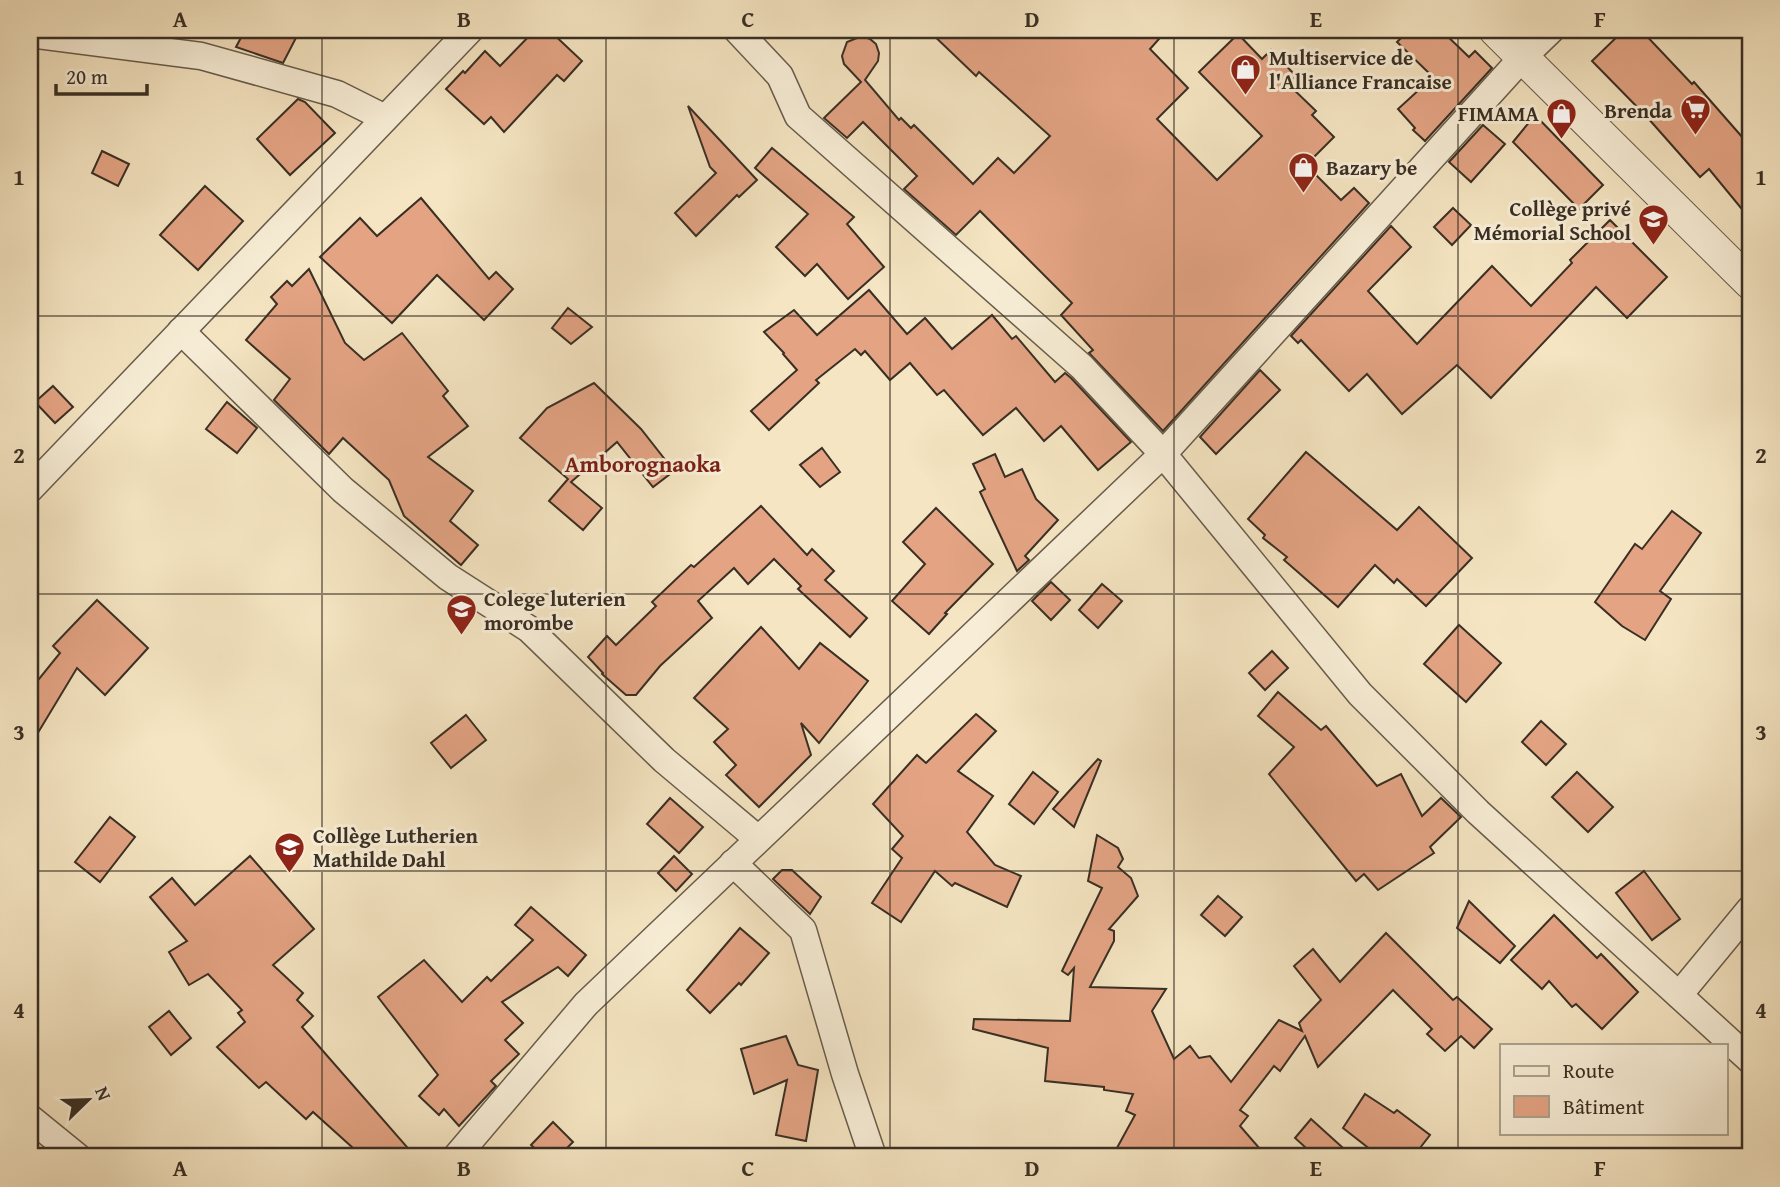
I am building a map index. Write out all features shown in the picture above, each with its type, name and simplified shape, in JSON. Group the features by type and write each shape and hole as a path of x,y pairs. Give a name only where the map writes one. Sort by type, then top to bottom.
{"street":[{"path":"30,489 470,30"},
{"path":"737,30 780,76 798,116 1082,367 1163,454 1360,694 1478,812 1750,1060"},
{"path":"1495,30 1750,283"},
{"path":"456,1157 586,1004 1163,454 1523,57 1551,30"},
{"path":"30,34 201,56 337,94 385,118"},
{"path":"181,331 343,489 448,577 528,629 664,760 758,839"},
{"path":"733,863 803,930 845,1074 873,1157"},
{"path":"1679,995 1750,909"},
{"path":"30,1118 78,1157"}],"building":[{"path":"245,30 300,30 283,63 236,47"},
{"path":"535,30 549,30 582,61 564,81 557,75 504,132 491,117 484,124 446,89 485,51 500,66"},
{"path":"928,30 1167,30 1150,49 1188,88 1157,119 1217,180 1262,136 1199,72 1238,34 1262,59 1271,50 1296,76 1288,84 1316,111 1312,115 1334,137 1306,165 1341,200 1354,188 1369,203 1163,431 1089,353 1093,350 1061,315 1072,303 980,211 956,235 904,189 917,176 863,122 847,138 824,118 861,82 844,64 842,56 847,42 862,36 876,44 879,53 878,61 865,80 899,120 901,118 911,128 914,125 973,184 998,158 1014,173 1050,136 979,72 976,76"},
{"path":"1409,30 1441,30 1469,57 1475,51 1492,68 1425,141 1398,109 1433,77 1397,42"},
{"path":"1624,30 1641,30 1692,84 1694,82 1750,146 1750,219 1709,169 1700,177 1592,61"},
{"path":"298,99 305,102 335,133 290,175 257,139"},
{"path":"688,106 757,180 739,197 737,195 696,236 675,213 716,173 710,167"},
{"path":"1535,115 1603,185 1579,209 1513,142"},
{"path":"1483,125 1505,144 1471,182 1449,162"},
{"path":"772,148 854,217 847,224 884,267 848,299 817,264 805,276 776,247 808,214 755,168"},
{"path":"102,151 129,164 118,186 92,173"},
{"path":"205,186 243,221 198,270 160,235"},
{"path":"421,198 489,279 496,272 513,289 484,320 437,275 392,323 320,257 360,218 377,236"},
{"path":"1453,208 1471,225 1452,245 1434,227"},
{"path":"1610,220 1667,277 1627,318 1596,287 1491,398 1457,365 1402,414 1367,374 1349,391 1301,340 1298,343 1291,336 1391,226 1411,247 1368,291 1417,344 1492,266 1531,306 1572,263 1570,260"},
{"path":"309,269 345,343 364,360 402,333 448,391 443,396 468,426 428,457 473,491 450,521 478,545 461,565 404,516 389,480 343,438 329,454 274,400 290,379 246,340 277,304 271,297 287,281 292,286"},
{"path":"869,290 907,334 925,318 952,349 992,315 1012,339 1016,336 1055,382 1065,373 1131,442 1098,470 1061,426 1044,441 1016,408 983,435 944,390 937,395 910,363 890,380 865,351 861,355 855,349 816,380 819,383 769,430 751,411 797,370 764,332 794,310 817,335"},
{"path":"568,308 592,327 571,344 552,328"},
{"path":"1260,370 1280,390 1216,454 1200,437"},
{"path":"594,383 641,429 674,471 653,487 617,442 571,482 602,508 583,530 549,501 568,479 520,438 547,408"},
{"path":"53,386 73,407 55,423 35,402"},
{"path":"227,402 257,428 237,453 206,429"},
{"path":"822,448 840,472 820,487 800,465"},
{"path":"1306,452 1397,530 1419,507 1472,558 1426,606 1397,579 1394,583 1375,565 1338,607 1284,560 1287,557 1263,538 1265,535 1248,519"},
{"path":"995,454 1005,477 1022,469 1036,499 1058,520 1025,556 1029,560 1017,571 980,492 985,489 973,464"},
{"path":"761,506 807,555 812,549 834,571 825,580 867,618 850,637 798,589 801,586 774,559 748,584 734,568 698,601 712,618 660,666 636,695 626,695 602,674 588,657 607,636 616,645 656,606 652,602"},
{"path":"936,508 993,564 945,613 947,614 929,634 892,601 925,564 903,542"},
{"path":"1672,511 1701,533 1660,591 1671,599 1645,640 1622,626 1595,602 1635,544 1642,549"},
{"path":"1051,582 1070,600 1051,620 1032,601"},
{"path":"1102,584 1122,601 1098,628 1079,610"},
{"path":"97,600 148,648 105,695 77,668 30,746 30,690 60,653 53,646"},
{"path":"1459,625 1501,663 1466,702 1424,664"},
{"path":"761,627 799,669 820,643 868,681 819,743 801,723 811,755 759,807 726,775 736,765 714,742 728,729 694,698"},
{"path":"1272,651 1288,668 1265,690 1249,673"},
{"path":"1278,692 1321,730 1326,726 1377,786 1401,774 1422,816 1441,798 1461,817 1430,847 1434,853 1378,890 1364,874 1356,881 1269,774 1294,747 1258,716"},
{"path":"976,714 996,731 958,771 993,796 967,832 995,865 1021,876 1007,907 955,883 952,886 935,871 901,922 872,903 902,858 892,849 903,836 873,804 917,755 926,763"},
{"path":"466,715 486,740 451,768 431,743"},
{"path":"1541,721 1566,744 1546,765 1522,742"},
{"path":"1098,759 1101,761 1074,827 1053,809"},
{"path":"1033,772 1058,792 1034,824 1009,804"},
{"path":"1577,772 1613,807 1588,832 1552,797"},
{"path":"670,798 703,827 679,853 647,824"},
{"path":"110,817 135,837 100,882 75,862"},
{"path":"1097,835 1118,848 1123,859 1118,867 1131,878 1138,896 1109,929 1114,931 1114,941 1090,987 1166,989 1152,1011 1174,1059 1190,1046 1199,1058 1210,1056 1231,1082 1279,1020 1302,1031 1299,1023 1321,1000 1294,966 1313,949 1340,982 1386,933 1453,1000 1457,997 1492,1029 1474,1048 1461,1036 1445,1051 1427,1034 1432,1029 1393,990 1318,1067 1305,1036 1280,1071 1274,1066 1240,1110 1248,1116 1240,1126 1267,1157 1112,1157 1135,1115 1126,1111 1133,1094 1104,1090 1104,1087 1045,1081 1048,1048 973,1029 974,1019 1070,1021 1074,968 1068,975 1062,971 1102,888 1088,881"},
{"path":"250,856 314,929 273,965 303,993 297,1000 313,1016 302,1027 407,1147 394,1157 363,1157 313,1112 306,1119 266,1082 259,1088 217,1047 245,1022 238,1013 242,1010 208,974 189,985 169,952 187,941 150,897 172,878 195,905"},
{"path":"674,856 692,874 676,891 658,873"},
{"path":"782,870 792,870 821,897 810,914 773,879"},
{"path":"1644,871 1680,919 1652,940 1616,893"},
{"path":"1218,896 1242,917 1225,936 1201,915"},
{"path":"1469,901 1515,946 1500,963 1457,928"},
{"path":"531,907 586,955 568,976 558,967 502,1002 523,1023 505,1040 519,1054 491,1081 496,1086 459,1126 444,1109 439,1115 419,1096 438,1075 378,997 424,960 462,1002 487,977 491,981 533,940 515,925"},
{"path":"1554,915 1597,958 1601,954 1638,992 1602,1029 1576,1004 1572,1007 1549,981 1542,989 1511,960"},
{"path":"740,928 769,953 741,985 739,983 710,1013 687,990"},
{"path":"169,1011 191,1038 171,1055 149,1027"},
{"path":"786,1036 798,1065 818,1070 806,1141 776,1135 787,1080 754,1094 741,1049"},
{"path":"1365,1094 1394,1113 1397,1110 1430,1135 1413,1157 1380,1157 1343,1128"},
{"path":"1311,1119 1353,1157 1316,1157 1295,1138"},
{"path":"553,1122 573,1142 558,1157 544,1157 531,1145"}],"place":[{"name":"Multiservice de l'Alliance Francaise","path":"1246,96"},
{"name":"Brenda","path":"1695,137"},
{"name":"FIMAMA","path":"1562,140"},
{"name":"Bazary be","path":"1303,194"},
{"name":"Collège privé Mémorial School","path":"1654,247"},
{"name":"Colege luterien morombe","path":"461,637"},
{"name":"Collège Lutherien Mathilde Dahl","path":"290,874"}],"district":[{"name":"Amborognaoka","path":"643,463"}]}
